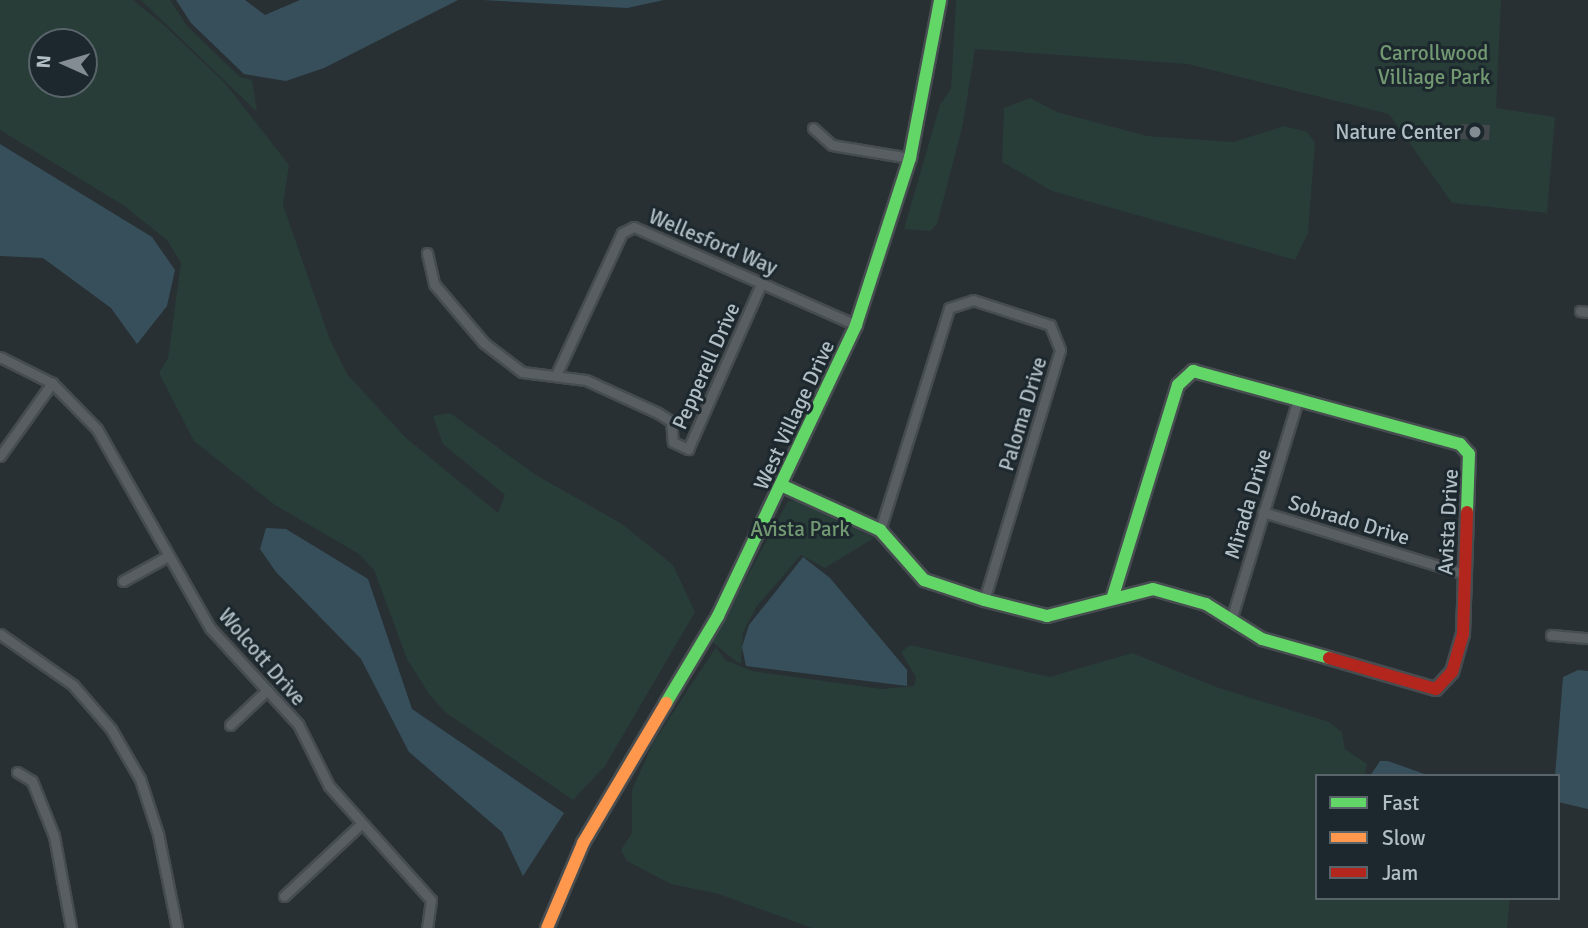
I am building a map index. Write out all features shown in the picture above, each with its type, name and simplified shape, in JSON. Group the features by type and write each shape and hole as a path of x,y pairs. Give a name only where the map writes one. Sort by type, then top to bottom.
{"street":[{"name":"West Village Drive","path":"547,928 583,843 719,616 783,486 856,325 911,158 940,0"},
{"path":"813,128 832,145 911,158"},
{"name":"Wellesford Way","path":"556,375 622,233 634,227 856,325"},
{"name":"Pepperell Drive","path":"427,253 434,284 484,344 522,372 586,380 658,413 671,421 673,442 688,449 762,282"},
{"name":"Paloma Drive","path":"880,530 949,308 973,300 1050,325 1060,350 985,600"},
{"name":"Wolcott Drive","path":"0,356 52,383 97,429 210,628 298,724 329,786 430,900 427,928"},
{"name":"Avista Drive","path":"783,486 880,530 924,580 985,600 1047,616 1113,596 1153,589 1206,604 1262,639 1436,689 1451,672 1463,634 1464,574 1472,470 1460,444 1203,370 1193,371 1178,385 1113,596"},
{"path":"0,456 52,383"},
{"name":"Mirada Drive","path":"1231,620 1298,398"},
{"name":"Sobrado Drive","path":"1264,512 1464,574"},
{"path":"123,581 168,556"},
{"path":"0,634 73,685 111,729 140,779 158,834 177,928"},
{"path":"1551,635 1588,638"},
{"path":"230,725 267,690"},
{"path":"17,772 32,781 54,836 71,928"},
{"path":"284,896 362,824"}],"green space":[{"path":"0,0 133,0 166,27 225,83 289,165 283,205 330,340 347,374 406,438 498,513 505,495 443,444 433,416 450,413 536,475 622,524 673,565 695,612 605,766 573,800 445,712 429,694 407,659 374,570 359,554 275,505 194,441 159,373 168,358 181,263 167,240 123,205 0,130"},
{"path":"141,0 170,0 187,26 240,77 252,80 257,112"},
{"name":"Carrollwood Villiage Park","path":"956,0 1501,0 1496,108 1555,117 1547,213 1452,203 1389,114 1188,64 975,49 963,124 937,224 930,231 904,229 940,105 951,89"},
{"path":"1030,98 1057,112 1147,136 1234,142 1284,126 1307,132 1315,143 1308,233 1295,260 1052,191 1002,162 1004,108"},
{"name":"Avista Park","path":"788,501 800,501 874,538 825,568 801,555 757,606 743,632 741,663 737,662 712,642"},
{"path":"910,645 1050,677 1132,653 1219,688 1329,722 1342,732 1345,749 1367,764 1365,774 1315,774 1315,900 1510,900 1507,928 812,928 719,894 671,884 627,861 621,850 632,833 632,790 653,743 716,647 725,660 752,671 882,689 914,686 916,677 901,652"}],"water":[{"path":"176,0 245,0 265,15 300,0 458,0 324,68 286,81 244,74 191,23"},
{"path":"483,0 664,0 627,8"},
{"path":"0,144 152,237 175,270 167,306 137,344 111,308 43,258 0,256"},
{"path":"266,528 286,529 368,579 412,709 564,813 523,876 502,832 409,752 361,659 276,572 260,549"},
{"path":"803,557 830,578 907,670 907,686 746,666 742,647 749,625"},
{"path":"1578,670 1588,671 1588,809 1560,802 1560,774 1555,774 1563,677"},
{"path":"1380,761 1388,761 1424,774 1371,774"}],"building":[{"name":"Nature Center","path":"1461,124 1490,125 1489,140 1459,139"}],"traffic: fast":[{"path":"666,703 718,616 856,325 910,158 940,0"},
{"path":"1113,596 1178,385 1193,371 1460,444 1469,454 1467,512"},
{"path":"783,486 880,530 924,580 984,600 1047,616 1153,589 1206,604 1262,639 1329,658"}],"traffic: slow":[{"path":"547,928 583,843 666,703"}],"traffic: jam":[{"path":"1329,658 1436,689 1452,672 1463,634 1467,512"}],"place":[{"name":"Nature Center","path":"1475,132"}]}
